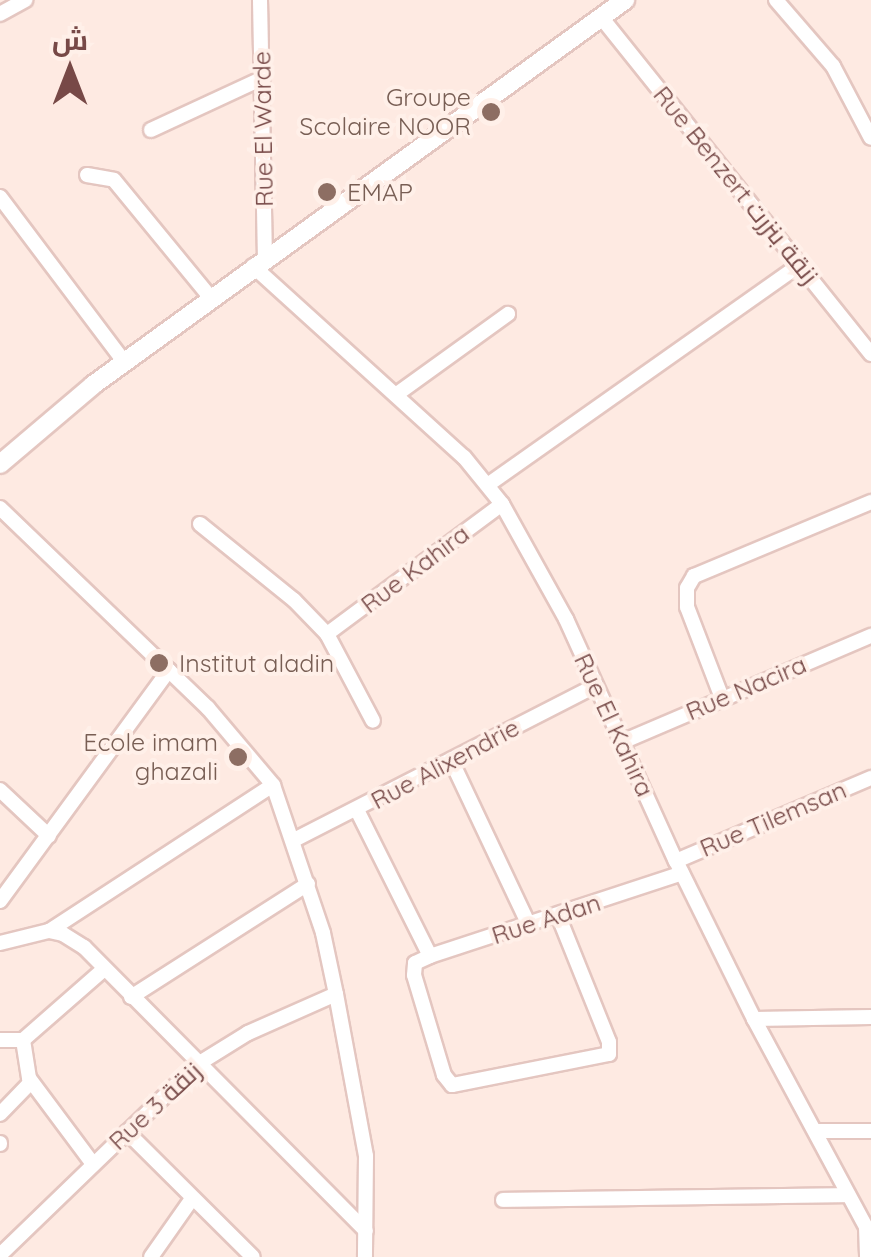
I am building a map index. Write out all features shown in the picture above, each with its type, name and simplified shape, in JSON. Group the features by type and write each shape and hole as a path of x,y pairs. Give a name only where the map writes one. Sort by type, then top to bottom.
{"street":[{"path":"0,14 25,0"},
{"name":"Rue El Warde","path":"259,262 263,78 260,0"},
{"path":"776,0 833,66 871,138"},
{"path":"0,464 52,418 259,262 612,6"},
{"name":"Rue Benzert زنقة بنزرت","path":"612,6 871,354"},
{"path":"151,130 263,78"},
{"path":"87,174 114,180 211,298"},
{"path":"0,196 125,364"},
{"name":"Rue El Kahira","path":"259,262 489,484 502,504 566,620 678,867 754,1019 866,1227 867,1257"},
{"path":"489,484 801,264"},
{"path":"397,394 508,314"},
{"path":"722,698 687,606 694,576 871,502"},
{"name":"Rue Kahira","path":"327,634 502,504"},
{"path":"0,508 169,670 267,772 274,786 308,884 336,994 366,1156 365,1257"},
{"path":"200,524 260,570 327,634 373,721"},
{"name":"Rue Nacira","path":"622,742 871,636"},
{"path":"0,901 169,670"},
{"name":"Rue Alixendrie","path":"294,840 595,686"},
{"path":"451,760 529,925"},
{"name":"Rue Tilemsan","path":"678,867 871,778"},
{"path":"0,943 49,931 274,786"},
{"path":"0,790 49,836"},
{"path":"357,810 430,956"},
{"name":"Rue Adan","path":"558,915 609,1042 606,1056 456,1087 444,1075 414,966 430,956 558,915 678,867"},
{"path":"131,997 308,884"},
{"path":"49,931 63,934 84,948 366,1231"},
{"path":"0,1040 23,1040 104,969"},
{"name":"Rue 3 زنقة","path":"0,1255 198,1064 248,1033 336,994"},
{"path":"754,1019 871,1018"},
{"path":"23,1040 31,1082 93,1164"},
{"path":"0,1114 31,1082"},
{"path":"817,1131 871,1131"},
{"path":"127,1132 191,1200 253,1257"},
{"path":"503,1200 848,1194"},
{"path":"151,1257 191,1200"}],"place":[{"name":"Groupe Scolaire NOOR","path":"491,112"},
{"name":"EMAP","path":"327,192"},
{"name":"Institut aladin","path":"159,663"},
{"name":"Ecole imam ghazali","path":"238,757"}]}
